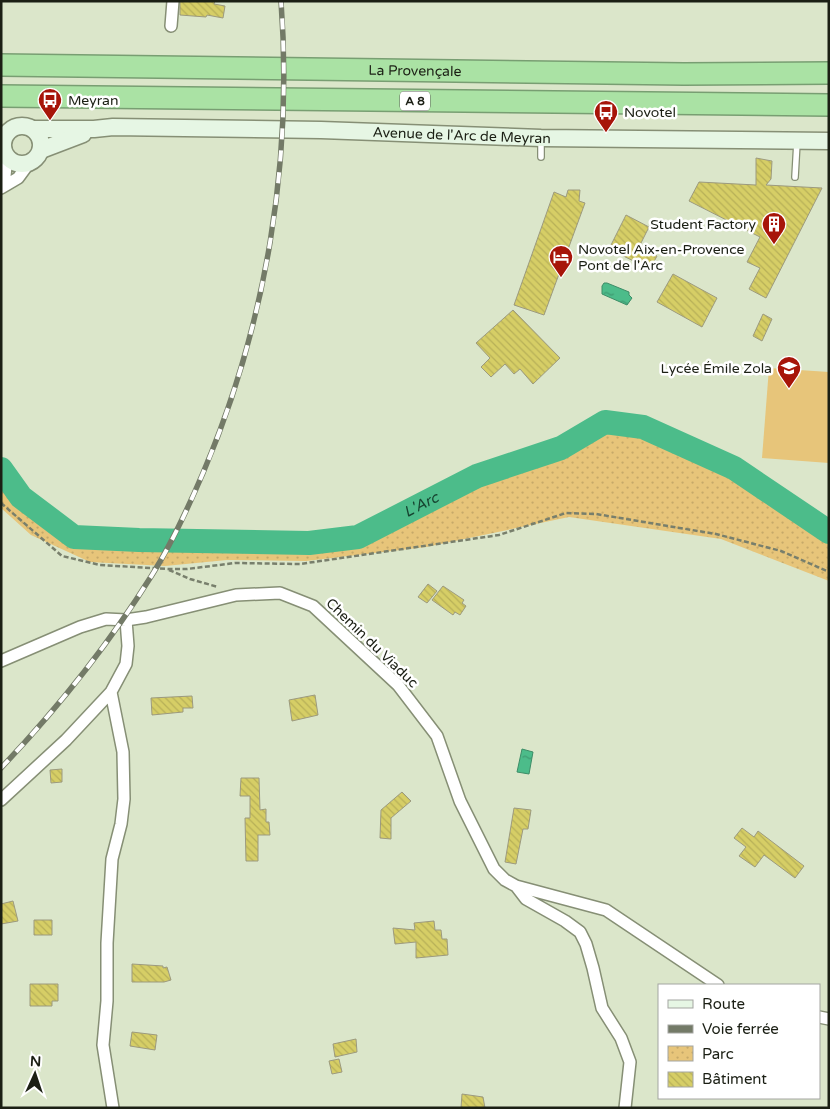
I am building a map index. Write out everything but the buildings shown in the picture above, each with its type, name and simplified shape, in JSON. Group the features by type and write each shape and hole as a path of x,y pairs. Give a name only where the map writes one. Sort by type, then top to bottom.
{"highway":[{"name":"La Provençale","path":"1,65 684,74 829,73"},
{"name":"A 8","path":"1,96 829,104"}],"main road":[{"path":"21,125 34,129 42,142 41,150 38,156 29,163 17,164 4,151 5,130 21,125"},
{"name":"Avenue de l'Arc de Meyran","path":"34,129 94,129 113,127 294,130 541,138 829,141"},
{"name":"Avenue de l'Arc de Meyran","path":"41,150 94,129"}],"street":[{"path":"171,26 173,1"},
{"path":"3,187 4,151"},
{"path":"3,187 18,178 29,163"},
{"name":"Chemin du Viaduc","path":"1,662 80,627 106,619 126,620 236,594 280,593 313,606 398,685 437,736 460,801 494,869 505,880 516,886 606,910 717,984"},
{"path":"1,800 66,740 111,692 126,664 128,646 126,620"},
{"path":"111,692 123,752 124,798 121,824 112,859 103,1045 113,1108"},
{"path":"516,886 526,899 565,920 580,932 593,968 602,1008 621,1038 630,1062 625,1108"}],"lane":[{"path":"541,138 541,157"},
{"path":"795,177 797,141"}],"path":[{"path":"1,503 62,556 100,565 186,569 235,563 300,564 499,535 566,513 596,514 716,534 781,551 829,572"},
{"path":"168,569 236,594"}],"green space":[{"path":"769,368 829,372 829,463 762,458"},
{"path":"605,422 643,427 734,468 821,526 829,532 829,581 721,539 569,517 426,547 306,561 227,560 165,566 90,562 31,535 1,508 1,469 21,497 74,537 309,543 358,537 477,476 561,448"}],"water":[{"path":"604,283 629,292 632,298 627,305 602,294"},
{"path":"522,749 533,752 529,774 517,772"}],"waterway":[{"name":"L'Arc","path":"1,469 21,497 74,537 309,543 358,537 477,476 561,448 605,422 643,427 734,468 829,532"}],"railway":[{"path":"1,768 42,723 100,651 152,575 186,512 225,417 259,301 270,242 283,122 284,61 281,1"}],"place":[{"name":"Meyran","path":"50,121"},
{"name":"Novotel","path":"606,133"},
{"name":"Student Factory","path":"774,245"},
{"name":"Novotel Aix-en-Provence Pont de l'Arc","path":"561,278"},
{"name":"Lycée Émile Zola","path":"789,389"}]}
